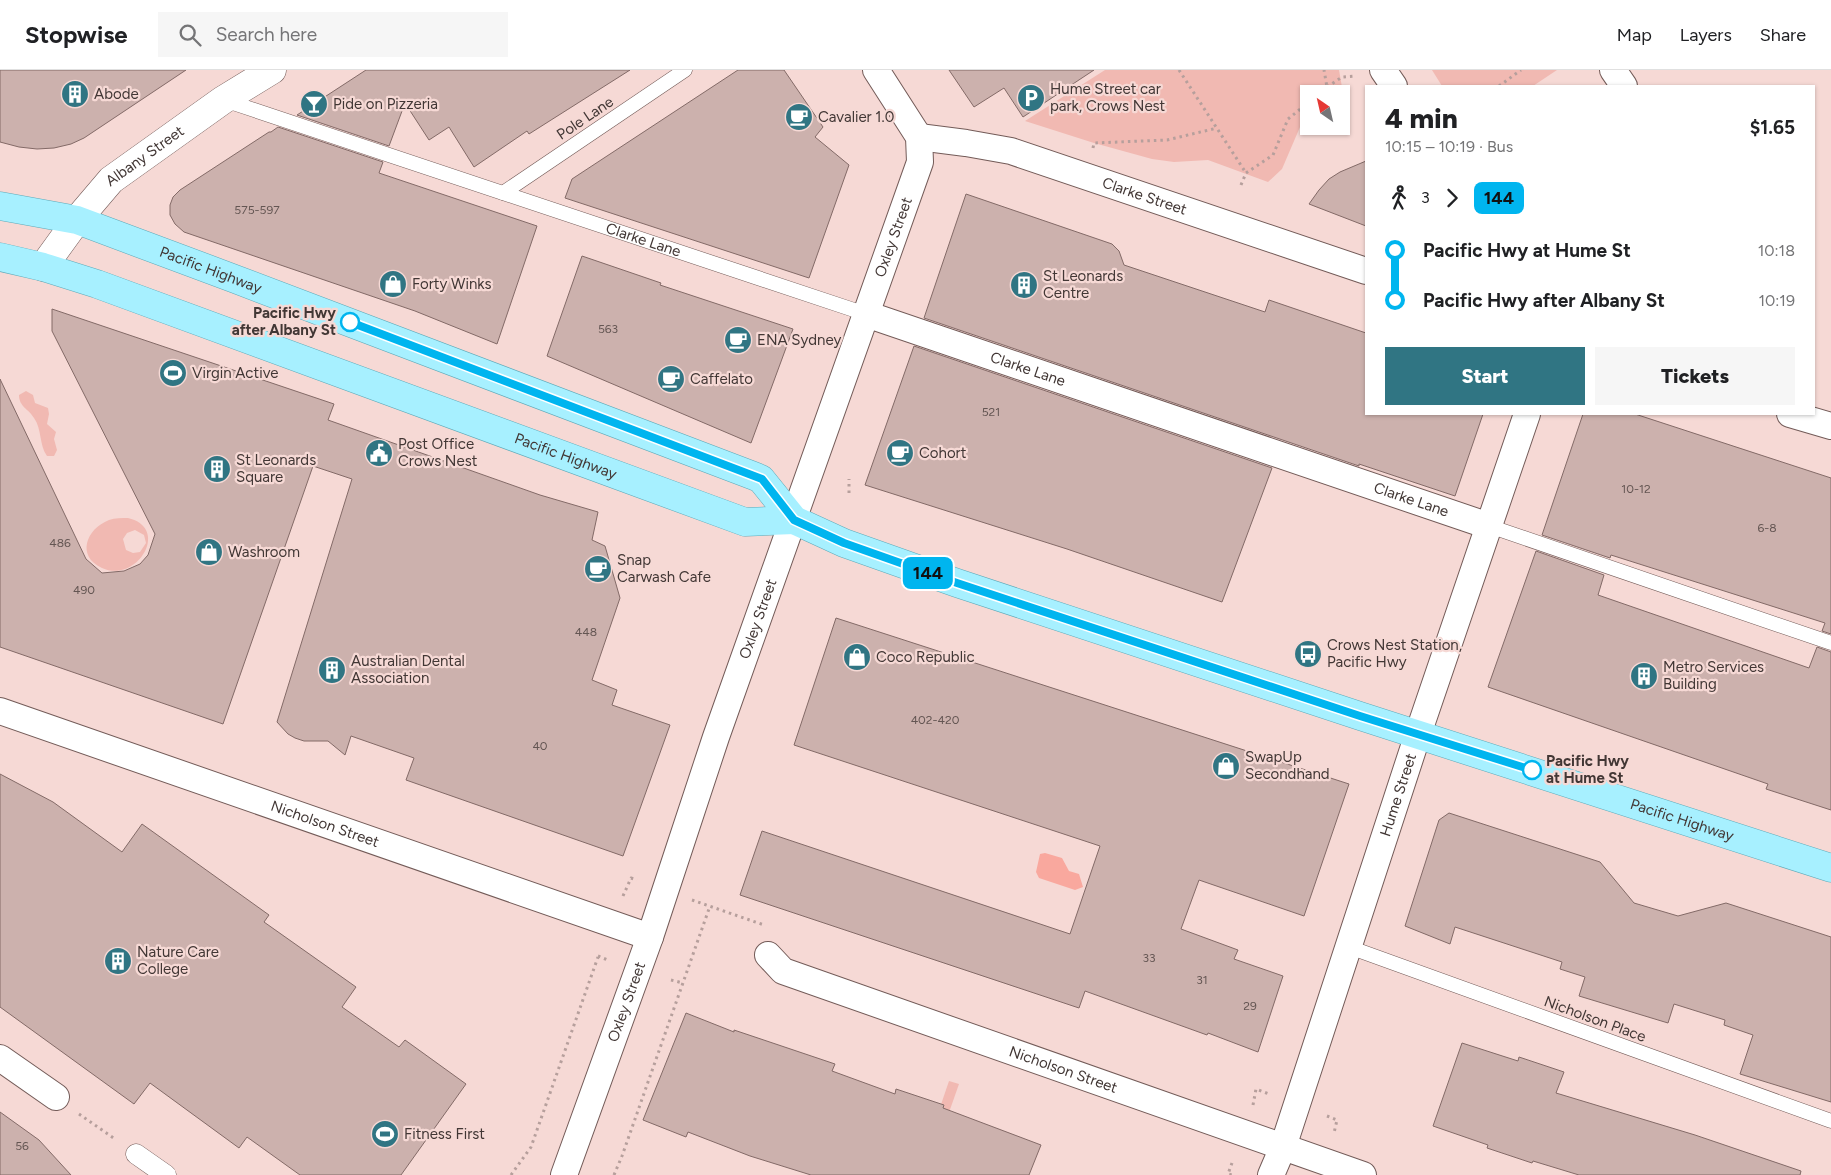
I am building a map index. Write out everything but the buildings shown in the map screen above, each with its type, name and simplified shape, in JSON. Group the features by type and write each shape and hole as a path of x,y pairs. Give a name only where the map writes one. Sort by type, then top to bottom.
{"main road":[{"name":"Pacific Highway","path":"0,206 77,220 762,479 794,520"},
{"name":"Pacific Highway","path":"0,257 43,266 97,284 745,522 794,520 844,543 948,580 1831,868"}],"street":[{"name":"Albany Street","path":"43,266 77,220 111,180 223,100 272,70"},
{"name":"Oxley Street","path":"564,1175 650,936 716,737 920,162 918,137 876,70"},
{"path":"1383,70 1393,85"},
{"path":"1613,70 1623,85"},
{"name":"Clarke Street","path":"918,137 966,142 1010,151 1365,271"},
{"name":"Clarke Lane","path":"866,314 1489,526"},
{"name":"Hume Street","path":"1271,1175 1283,1148 1418,734 1527,415"},
{"path":"1795,415 1831,426"},
{"name":"Nicholson Street","path":"0,711 650,936"},
{"name":"Nicholson Street","path":"768,956 783,971 1363,1175"},
{"path":"0,1058 56,1098"},
{"path":"136,1154 166,1175"}],"lane":[{"name":"Pole Lane","path":"503,193 685,70"},
{"name":"Clarke Lane","path":"223,100 866,314"},
{"name":"Clarke Lane","path":"1489,526 1831,642"},
{"name":"Nicholson Place","path":"1349,947 1831,1121"}],"path":[{"path":"1179,70 1246,173"},
{"path":"1324,70 1327,85"},
{"path":"1500,85 1521,70"},
{"path":"1330,85 1342,77 1357,76"},
{"path":"1241,185 1246,173 1273,155 1288,119 1300,109"},
{"path":"1093,148 1094,143 1167,140 1217,128"},
{"path":"849,493 850,480"},
{"path":"620,903 631,878"},
{"path":"698,902 767,926"},
{"path":"614,1175 710,906"},
{"path":"511,1175 531,1147 600,952"},
{"path":"598,957 613,962"},
{"path":"670,980 683,983"},
{"path":"1253,1105 1256,1089 1269,1094"},
{"path":"56,1098 136,1154"},
{"path":"1327,1116 1337,1120 1333,1134"},
{"path":"1232,1163 1228,1174 1232,1175"}],"shaded area":[{"path":"1105,70 1339,70 1342,85 1300,85 1300,127 1282,169 1268,182 1208,160 1174,162 1152,159 1025,121"},
{"path":"1432,70 1557,70 1534,85 1441,85"},
{"path":"26,391 33,395 35,403 48,408 47,424 56,432 54,439 57,450 54,456 47,456 44,452 37,422 19,399 19,395"},
{"path":"128,518 141,524 147,532 148,542 144,553 137,562 127,568 115,571 102,568 94,563 89,557 87,550 90,536 101,524 109,520","holes":["135,530 144,535 146,543 140,552 133,553 126,550 123,539 127,533"]},
{"path":"1045,853 1062,858 1069,871 1079,874 1083,887 1075,890 1039,878 1036,872 1040,854"},
{"path":"949,1081 959,1084 927,1175 917,1175"}],"bus line":[{"name":"144","path":"350,322 762,479 794,520 844,543 957,583 1308,699 1532,770"}],"place":[{"name":"Abode","path":"75,94"},
{"name":"Hume Street car park, Crows Nest","path":"1031,98"},
{"name":"Pide on Pizzeria","path":"314,104"},
{"name":"Cavalier 1.0","path":"799,117"},
{"name":"Forty Winks","path":"393,284"},
{"name":"St Leonards Centre","path":"1024,285"},
{"name":"Pacific Hwy after Albany St","path":"350,322"},
{"name":"ENA Sydney","path":"738,340"},
{"name":"Virgin Active","path":"173,373"},
{"name":"Caffelato","path":"671,379"},
{"name":"Post Office Crows Nest","path":"379,453"},
{"name":"Cohort","path":"900,453"},
{"name":"St Leonards Square","path":"217,469"},
{"name":"Washroom","path":"209,552"},
{"name":"Snap Carwash Cafe","path":"598,569"},
{"name":"Crows Nest Station, Pacific Hwy","path":"1308,654"},
{"name":"Coco Republic","path":"857,657"},
{"name":"Australian Dental Association","path":"332,670"},
{"name":"Metro Services Building","path":"1644,676"},
{"name":"SwapUp Secondhand","path":"1226,766"},
{"name":"Pacific Hwy at Hume St","path":"1532,770"},
{"name":"Nature Care College","path":"118,961"},
{"name":"Fitness First","path":"385,1134"}]}
